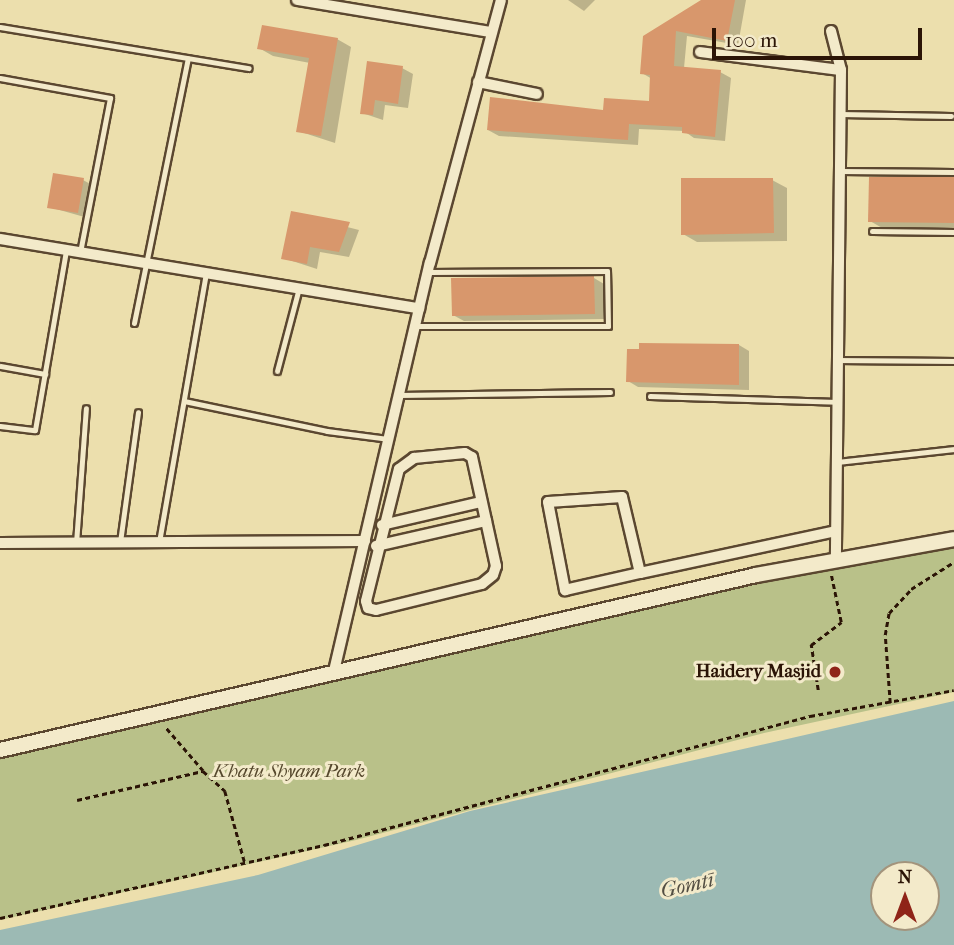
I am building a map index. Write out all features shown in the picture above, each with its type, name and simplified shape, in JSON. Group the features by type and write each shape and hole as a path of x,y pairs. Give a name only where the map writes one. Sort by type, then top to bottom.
{"street":[{"path":"297,0 343,4 491,32"},
{"path":"334,671 419,308 501,0"},
{"path":"831,32 841,70 836,531 831,559"},
{"path":"700,52 841,70"},
{"path":"478,82 537,94"},
{"path":"0,239 419,308"},
{"path":"465,453 472,457 481,502 496,566 482,584 376,610 368,608 366,601 399,469 414,458 465,453"},
{"path":"640,573 622,497 548,502 565,590 836,531"},
{"path":"368,528 481,502"},
{"path":"0,543 159,542 364,546 380,545 486,521"},
{"path":"0,750 334,671 831,559 954,539"}],"lane":[{"path":"0,27 249,68"},
{"path":"134,323 144,263 188,58"},
{"path":"0,78 110,98 80,252"},
{"path":"841,114 951,116"},
{"path":"840,171 954,172"},
{"path":"872,231 954,232"},
{"path":"0,426 35,429 66,250"},
{"path":"415,326 608,326 607,271 428,272"},
{"path":"159,542 206,273"},
{"path":"276,371 299,288"},
{"path":"838,360 954,361"},
{"path":"0,366 45,373"},
{"path":"399,395 610,392"},
{"path":"650,396 837,402"},
{"path":"184,401 327,431 389,439"},
{"path":"76,543 86,408"},
{"path":"120,542 138,412"},
{"path":"836,462 954,449"}],"path":[{"path":"818,691 811,645 841,622 831,559"},
{"path":"890,703 885,635 889,613 911,589 954,562"},
{"path":"0,918 245,863 810,716 954,690"},
{"path":"153,714 203,771 225,791 245,863"},
{"path":"77,800 203,771"}],"green space":[{"name":"Khatu Shyam Park","path":"954,545 954,692 764,733 356,840 0,920 0,757 840,561"}],"water":[{"name":"Gomtī","path":"954,701 954,945 0,945 0,930 258,875 470,811"}],"building":[{"path":"701,0 735,0 727,41 676,31 674,66 721,70 715,137 682,133 682,127 629,124 628,140 487,130 490,97 603,110 604,98 649,101 650,75 640,74 643,36"},
{"path":"262,25 338,38 321,136 296,132 309,58 257,49"},
{"path":"367,61 403,66 398,104 375,100 373,115 360,114"},
{"path":"53,173 84,178 78,213 47,208"},
{"path":"869,177 954,177 954,223 868,222"},
{"path":"681,178 773,178 774,233 681,235"},
{"path":"291,211 350,222 339,252 310,247 307,264 281,259"},
{"path":"594,276 595,314 452,316 451,278"},
{"path":"639,343 739,344 739,385 626,382 627,349 639,349"}],"place":[{"name":"Haidery Masjid","path":"835,672"}]}
